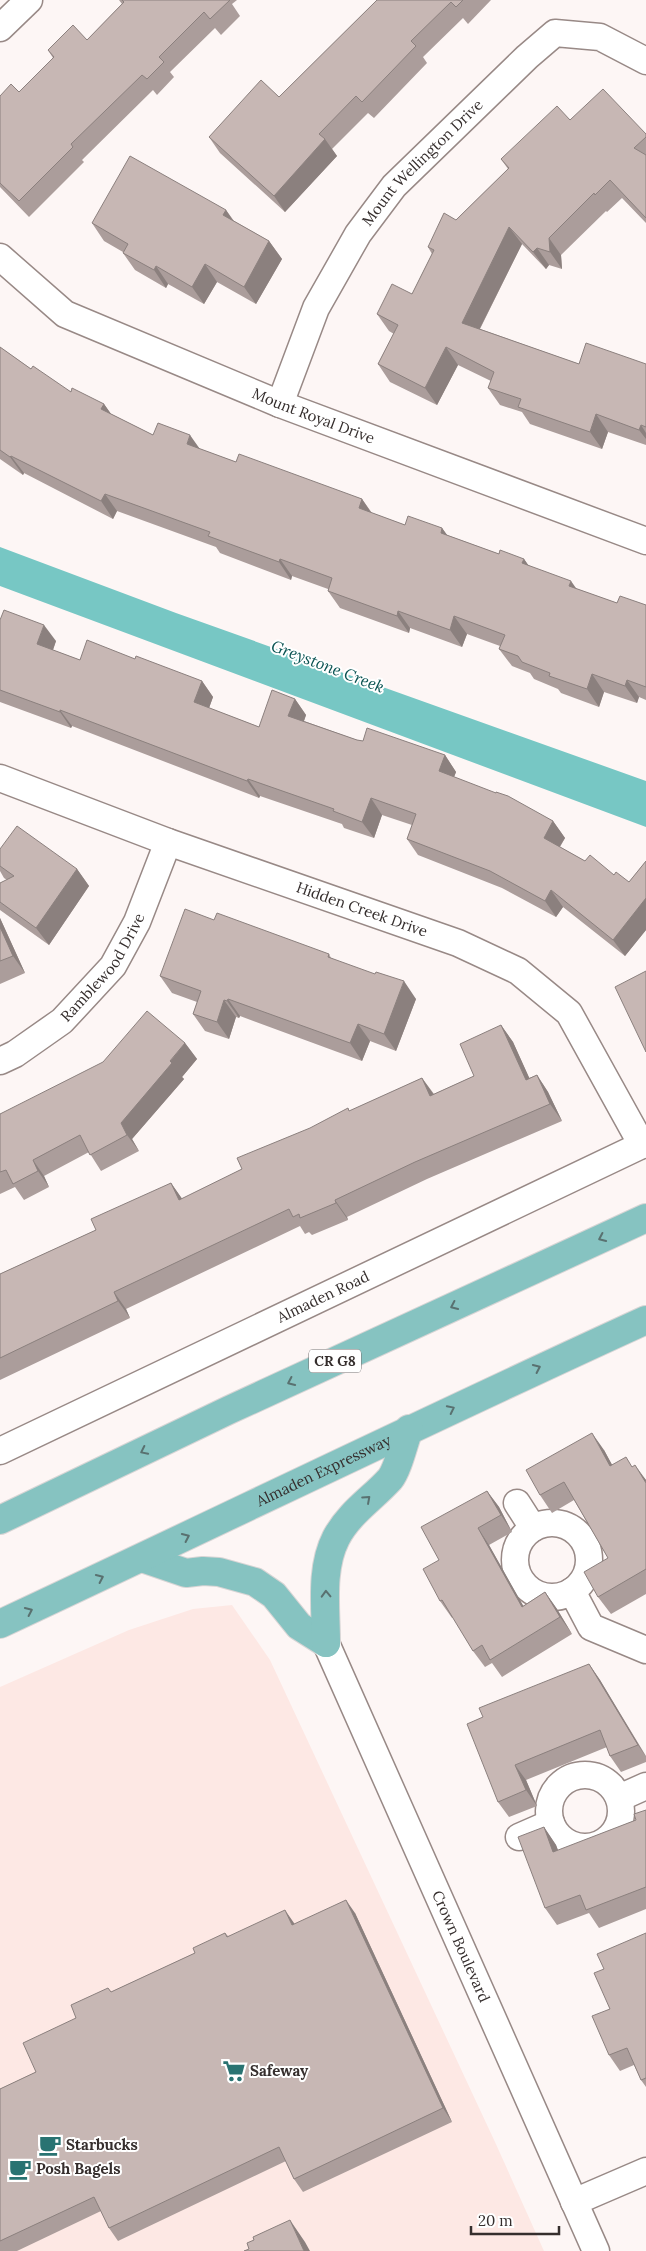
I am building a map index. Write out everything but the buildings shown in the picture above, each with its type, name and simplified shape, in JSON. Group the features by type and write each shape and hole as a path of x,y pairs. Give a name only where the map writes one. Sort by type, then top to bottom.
{"main road":[{"name":"CR G8","path":"0,1520 230,1410 646,1218"},
{"name":"Almaden Expressway","path":"0,1624 142,1558 409,1429 646,1320"},
{"path":"326,1643 326,1574 336,1536 359,1506 391,1478 409,1429"},
{"path":"142,1558 186,1573 219,1572 255,1582 274,1595 299,1626 326,1643"}],"street":[{"path":"0,28 29,0"},
{"name":"Mount Wellington Drive","path":"280,404 316,308 358,234 394,186 527,57 555,33 563,33 600,37 646,61"},
{"name":"Mount Royal Drive","path":"0,258 64,314 280,404 646,540"},
{"name":"Hidden Creek Drive","path":"0,778 168,842 458,944 518,971 569,1013 644,1144"},
{"name":"Ramblewood Drive","path":"0,1061 15,1054 62,1021 113,966 137,922 168,842"},
{"name":"Almaden Road","path":"0,1451 644,1144"},
{"path":"517,1503 533,1528"},
{"path":"557,1523 569,1527 580,1535 586,1546 589,1558 588,1571 572,1591 561,1596 550,1597 538,1594 528,1588 521,1580 516,1569 518,1546 524,1536 533,1528 557,1523"},
{"path":"572,1591 591,1627 646,1650"},
{"name":"Crown Boulevard","path":"326,1643 596,2251"},
{"path":"578,1775 591,1775 603,1779 613,1787 619,1798 622,1809 616,1831 598,1845 587,1847 575,1846 556,1834 551,1823 549,1811 551,1799 557,1788 567,1779 578,1775"},
{"path":"619,1798 646,1786"},
{"path":"518,1837 551,1823"},
{"path":"574,2202 646,2171"}],"shaded area":[{"path":"232,1605 270,1660 544,2251 0,2251 0,1687 129,1630 193,1609"}],"water":[{"path":"0,547 176,613 646,781 646,827 0,586"}],"place":[{"name":"Safeway","path":"234,2071"},
{"name":"Starbucks","path":"50,2145"},
{"name":"Posh Bagels","path":"20,2169"}],"water label":[{"name":"Greystone Creek","path":"328,666"}]}
